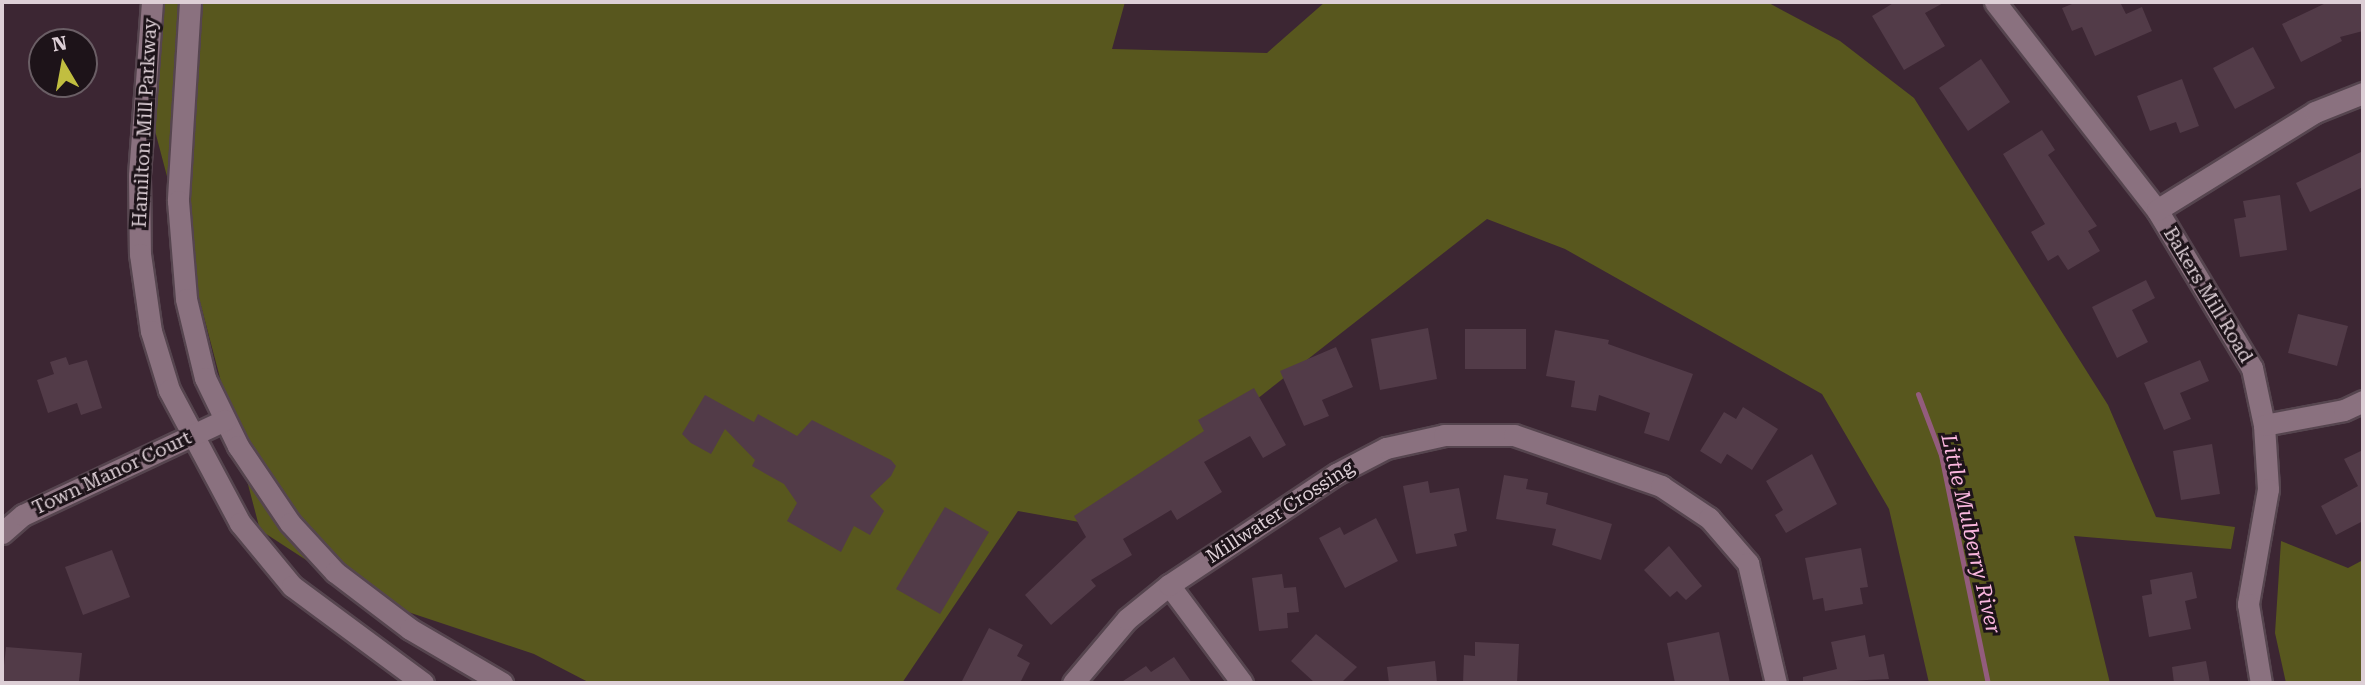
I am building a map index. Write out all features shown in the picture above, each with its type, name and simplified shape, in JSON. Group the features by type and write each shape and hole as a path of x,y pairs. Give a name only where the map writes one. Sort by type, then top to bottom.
{"street":[{"name":"Hamilton Mill Parkway","path":"152,2 139,176 140,254 151,331 190,436 240,523 292,586 424,683"},
{"name":"Hamilton Mill Parkway","path":"190,2 178,201 185,287 205,378 225,420 290,523 335,572 410,629 502,683"},
{"name":"Bakers Mill Road","path":"1998,3 2157,210 2252,368 2264,425 2268,489 2248,604 2261,683"},
{"path":"2157,210 2315,112 2363,93"},
{"path":"2264,425 2344,410 2363,401"},
{"name":"Town Manor Court","path":"2,533 23,515 225,420"},
{"name":"Millwater Crossing","path":"1073,683 1127,619 1169,584 1336,474 1386,448 1444,435 1514,435 1661,486 1709,518 1748,564 1776,683"},
{"path":"1169,584 1242,683"}],"shaded area":[{"path":"165,2 1125,2 1112,49 1267,53 1325,2 1767,2 1840,41 1914,98 2108,405 2156,517 2235,527 2231,549 2074,536 2110,683 1929,683 1889,509 1822,394 1565,249 1487,219 1096,525 1018,511 902,683 590,683 534,654 363,597 260,530 149,108"},
{"path":"2281,541 2348,568 2363,560 2363,683 2286,683 2275,633"}],"building":[{"path":"1895,2 1945,2 1925,13 1945,46 1904,70 1872,16"},
{"path":"2077,2 2120,2 2126,14 2142,7 2152,31 2095,56 2082,27 2072,31 2062,8"},
{"path":"2328,2 2363,2 2363,31 2340,37 2342,41 2301,62 2282,24"},
{"path":"2253,47 2275,88 2235,109 2213,68"},
{"path":"1981,59 2010,102 1968,131 1939,88"},
{"path":"2182,79 2199,126 2180,133 2176,122 2150,131 2137,96"},
{"path":"2042,130 2055,150 2048,155 2097,226 2088,231 2100,251 2068,270 2058,255 2048,261 2031,232 2045,224 2003,154"},
{"path":"2363,151 2363,187 2310,212 2296,183"},
{"path":"2280,195 2287,250 2240,257 2234,219 2246,217 2243,201"},
{"path":"2146,280 2155,298 2132,310 2148,342 2117,358 2092,307"},
{"path":"2298,314 2348,326 2337,366 2288,353"},
{"path":"1428,328 1437,379 1380,390 1371,339"},
{"path":"1465,329 1526,329 1526,369 1465,369"},
{"path":"1555,330 1609,340 1608,344 1693,374 1669,441 1644,433 1650,413 1599,395 1596,411 1571,407 1575,381 1546,376"},
{"path":"1336,347 1353,387 1322,400 1329,416 1304,426 1280,371"},
{"path":"66,357 69,365 87,360 102,408 81,415 77,403 48,413 37,380 54,374 50,362"},
{"path":"2200,360 2209,381 2180,393 2191,419 2164,430 2144,383"},
{"path":"1254,388 1286,445 1263,458 1250,436 1204,462 1222,492 1177,520 1171,510 1123,539 1132,555 1091,580 1096,586 1051,625 1025,595 1086,537 1074,516 1204,431 1198,420"},
{"path":"705,395 754,422 758,414 797,436 812,420 891,460 896,466 891,476 870,496 884,511 870,535 854,526 841,552 787,521 797,503 784,484 752,466 755,460 725,429 711,454 691,443 682,434"},
{"path":"1743,407 1778,429 1752,470 1727,454 1721,464 1700,451 1724,412 1736,419"},
{"path":"2212,444 2220,494 2181,500 2173,451"},
{"path":"2363,450 2363,521 2336,535 2321,506 2358,486 2344,459"},
{"path":"1812,454 1837,504 1786,533 1775,515 1783,510 1766,481"},
{"path":"1504,475 1528,479 1526,489 1548,493 1546,504 1612,524 1601,560 1552,545 1556,529 1496,519"},
{"path":"1428,481 1430,493 1459,488 1467,531 1454,534 1457,546 1416,554 1403,486"},
{"path":"945,507 989,532 940,614 896,589"},
{"path":"1376,518 1398,561 1345,588 1319,538 1340,527 1344,535"},
{"path":"1669,546 1702,586 1686,600 1677,591 1670,597 1644,570"},
{"path":"1861,548 1868,587 1860,588 1863,604 1825,611 1823,598 1813,600 1805,558"},
{"path":"112,550 130,597 83,615 65,567"},
{"path":"2192,572 2197,598 2185,601 2191,629 2149,637 2142,596 2152,594 2150,580"},
{"path":"1282,574 1284,588 1296,587 1299,612 1287,613 1288,628 1259,631 1252,578"},
{"path":"989,628 1023,645 1017,656 1030,663 1020,683 961,683"},
{"path":"1719,632 1730,683 1675,683 1667,643"},
{"path":"1316,634 1357,667 1341,683 1315,683 1291,661"},
{"path":"1865,635 1869,657 1884,654 1889,679 1803,683 1803,677 1837,669 1831,642"},
{"path":"1475,642 1519,644 1517,683 1463,683 1464,655 1475,656"},
{"path":"6,647 82,653 79,681 2,683"},
{"path":"1174,657 1192,683 1120,683 1146,666 1151,672"},
{"path":"1435,661 1437,683 1389,683 1387,667"},
{"path":"2206,661 2210,683 2174,683 2172,667"}],"waterway":[{"name":"Little Mulberry River","path":"1918,394 1941,455 1988,683"}]}
